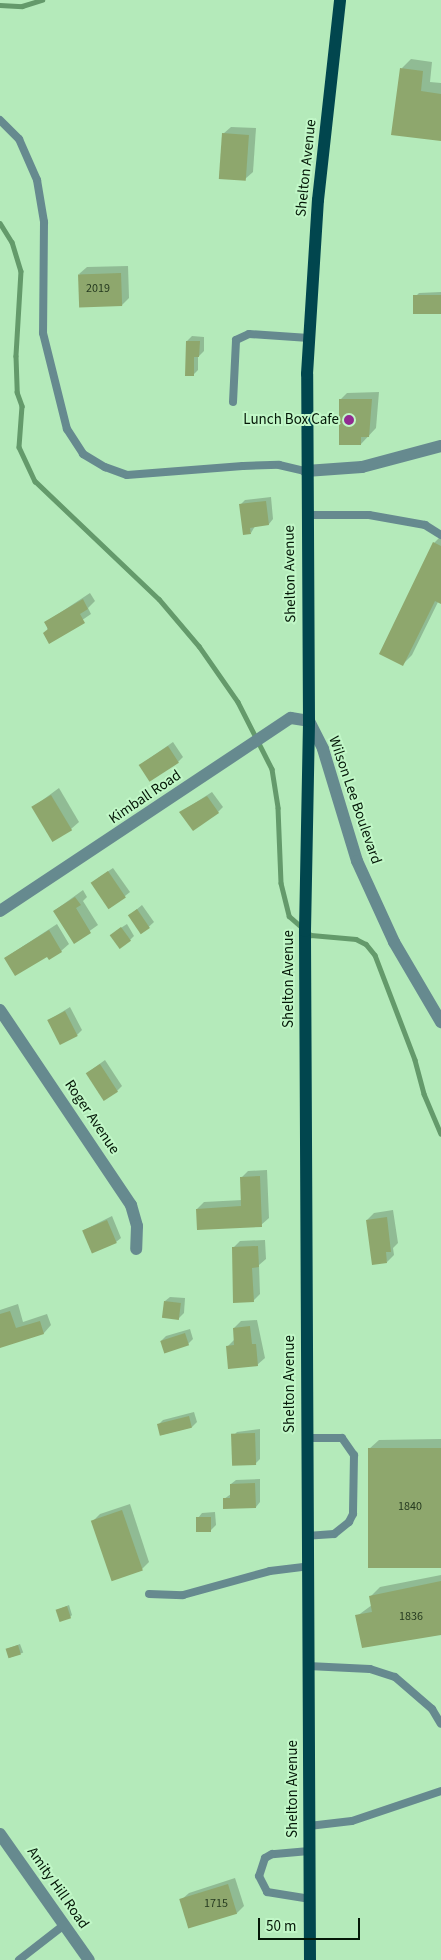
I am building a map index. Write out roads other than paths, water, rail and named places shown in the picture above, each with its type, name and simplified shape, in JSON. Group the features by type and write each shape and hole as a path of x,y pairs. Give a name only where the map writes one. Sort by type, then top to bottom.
{"main road":[{"name":"Shelton Avenue","path":"310,1960 305,931 309,721 306,471 309,338 318,200 340,0"}],"street":[{"path":"306,471 362,467 441,446"},
{"name":"Kimball Road","path":"0,912 291,718 309,721"},
{"name":"Wilson Lee Boulevard","path":"309,721 323,749 357,861 394,942 441,1022"},
{"name":"Roger Avenue","path":"0,1010 131,1205 137,1226 136,1249"},
{"name":"Amity Hill Road","path":"0,1834 89,1960"}],"lane":[{"path":"0,120 19,140 36,180 44,222 43,333 67,429 83,454 127,475 279,465 306,471"},
{"path":"233,402 236,340 249,334 309,338"},
{"path":"306,514 369,514 425,525 441,535"},
{"path":"307,1438 342,1438 354,1454 352,1514 349,1522 334,1534 307,1536"},
{"path":"149,1594 183,1595 270,1571 308,1566"},
{"path":"308,1666 370,1670 396,1677 432,1709 441,1724"},
{"path":"309,1826 352,1820 441,1791"},
{"path":"309,1851 272,1854 265,1858 260,1876 267,1892 310,1899"},
{"path":"19,1960 64,1925"}],"waterway":[{"path":"0,5 22,6 42,0"},
{"path":"0,223 12,242 21,271 16,356 17,392 22,406 19,447 35,481 159,599 199,646 238,702 272,769 278,808 281,883 289,916 311,935 356,939 366,944 375,955 415,1060 424,1094 441,1134"}],"place":[{"name":"Lunch Box Cafe","path":"349,420"}]}
